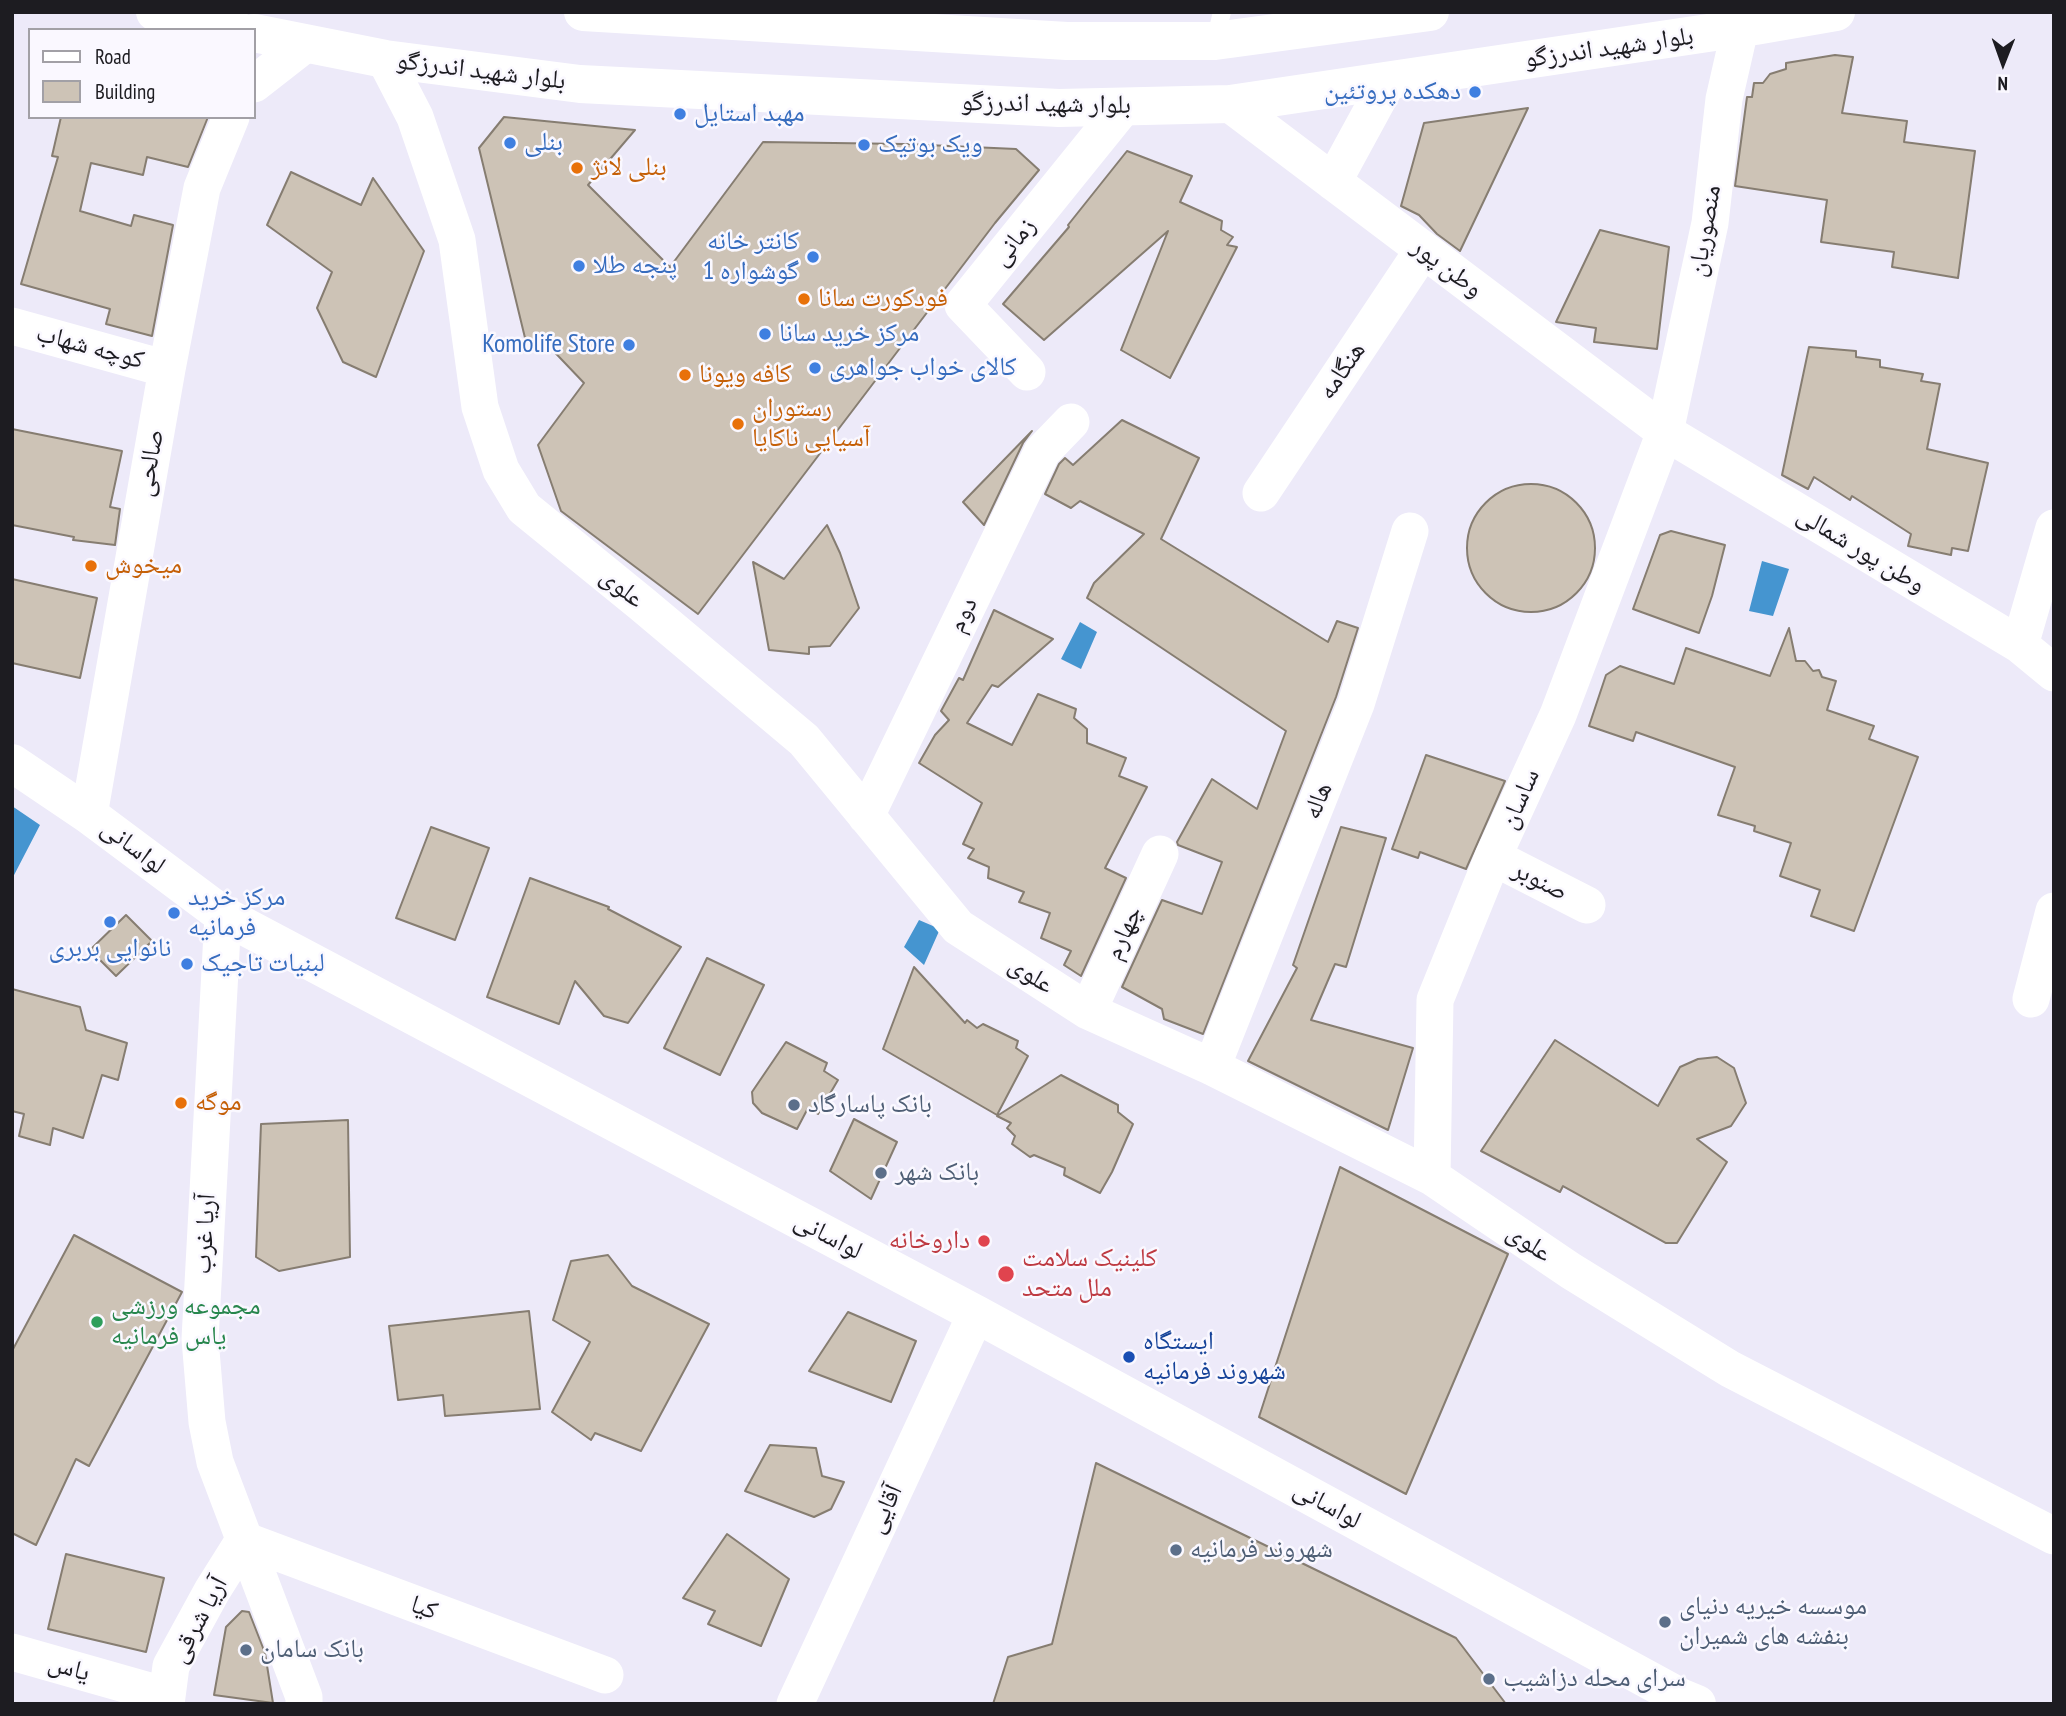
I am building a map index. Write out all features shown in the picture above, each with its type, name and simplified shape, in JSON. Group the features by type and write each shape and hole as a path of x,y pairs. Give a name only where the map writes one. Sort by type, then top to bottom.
{"main road":[{"path":"155,12 228,28"},
{"path":"583,12 944,23 1067,41 1430,12"},
{"name":"بلوار شهید اندرزگو","path":"256,33 385,59 580,84 1059,108 1230,104 1740,29 1836,12"},
{"name":"لواسانی","path":"12,763 89,815 223,915 976,1314 1680,1698 1697,1704"}],"street":[{"name":"منصوریان","path":"1665,432 1710,222 1724,99 1740,29"},
{"path":"256,82 304,44"},
{"name":"علوی","path":"385,59 415,117 457,240 480,407 500,470 524,508 804,740 958,927 1088,1011 1212,1067 1432,1177 1571,1271 1730,1369 2054,1536"},
{"path":"1333,183 1388,81"},
{"name":"وطن پور","path":"1230,104 1665,432"},
{"name":"زمانی","path":"1027,372 963,305 1123,107"},
{"name":"صالحی","path":"89,815 167,369 202,188 230,119"},
{"name":"هنگامه","path":"1261,493 1423,250"},
{"name":"کوچه شهاب","path":"12,326 167,369"},
{"name":"دوم","path":"866,816 1042,452 1071,422"},
{"name":"وطن پور شمالی","path":"1665,432 2020,645 2054,673"},
{"name":"ساسان","path":"1432,1177 1435,1000 1493,857 1558,715 1665,432"},
{"path":"2020,645 2054,528"},
{"name":"هاله","path":"1212,1067 1356,704 1410,531"},
{"name":"چهارم","path":"1088,1011 1160,854"},
{"name":"صنوبر","path":"1493,857 1587,905"},
{"path":"2031,999 2054,911"},
{"name":"آریا غرب","path":"223,915 200,1339 204,1396 215,1462 304,1697 304,1704"},
{"name":"آقایی","path":"795,1704 976,1314"},
{"name":"کیا","path":"244,1541 604,1675"},
{"name":"آریا شرقی","path":"166,1700 172,1666 212,1591 244,1541"},
{"name":"یاس","path":"12,1652 166,1700"}],"water":[{"path":"1762,561 1789,569 1773,616 1749,611"},
{"path":"1080,622 1097,632 1081,669 1061,659"},
{"path":"12,806 40,825 12,879"},
{"path":"919,920 940,929 924,965 904,947"}],"building":[{"path":"1835,55 1853,57 1842,113 1907,121 1904,142 1975,151 1958,278 1892,267 1894,252 1821,242 1827,200 1735,186 1747,97 1752,97 1754,83 1763,83 1770,74 1786,69 1786,63"},
{"path":"1528,108 1460,251 1437,234 1419,215 1401,206 1424,123"},
{"name":"مرکز خرید سانا","path":"504,117 635,130 588,185 670,267 763,142 1016,149 1039,170 995,223 698,614 561,511 538,445 584,383 543,340 526,342 479,148"},
{"path":"61,119 207,119 188,167 147,157 143,175 91,163 80,211 131,226 134,215 173,225 152,336 106,324 110,309 21,284 58,157 52,156"},
{"path":"1127,151 1192,176 1180,202 1222,221 1221,230 1233,237 1227,245 1237,247 1170,378 1121,350 1168,231 1044,340 1003,304 1069,227"},
{"path":"291,172 361,205 373,178 424,251 376,377 343,362 317,308 332,272 267,225"},
{"path":"1600,230 1669,247 1657,349 1594,342 1596,328 1556,322"},
{"path":"1809,347 1856,351 1856,357 1880,360 1880,367 1923,374 1921,381 1940,384 1927,449 1988,463 1968,551 1952,548 1951,555 1908,546 1911,534 1852,496 1850,500 1814,477 1808,489 1782,475"},
{"path":"1122,420 1199,458 1161,539 1328,642 1337,621 1358,628 1336,697 1203,1034 1164,1019 1162,1009 1122,987 1162,900 1202,914 1222,862 1178,845 1177,842 1212,779 1257,809 1286,731 1087,598 1094,583 1144,534 1080,501 1071,508 1045,494 1059,464 1065,458 1073,465"},
{"path":"12,429 122,451 110,507 120,509 115,545 73,540 74,537 12,525"},
{"path":"1032,431 1023,443 984,525 963,502"},
{"path":"1531,484 1556,488 1577,502 1591,523 1595,548 1591,573 1577,594 1556,608 1531,612 1506,608 1485,594 1471,573 1467,548 1471,523 1485,502 1506,488"},
{"path":"827,525 859,608 830,646 809,647 809,654 769,650 753,562 784,579"},
{"path":"1671,531 1725,545 1699,633 1633,609 1660,535"},
{"path":"12,579 97,598 80,678 12,663"},
{"path":"994,610 1053,639 998,687 992,685 967,723 1012,745 1038,694 1076,709 1074,718 1087,729 1087,743 1126,758 1119,776 1147,787 1105,868 1126,878 1081,976 1064,965 1071,951 1041,938 1050,913 1019,902 1024,892 988,878 989,867 968,858 974,849 963,844 982,803 919,763 935,735 949,720 941,711 959,678 963,680"},
{"path":"1789,628 1796,661 1805,661 1813,671 1819,670 1822,677 1836,681 1827,710 1874,726 1869,739 1918,757 1854,931 1811,916 1820,890 1780,876 1791,843 1754,831 1755,826 1718,815 1735,767 1636,732 1633,741 1589,726 1606,675 1620,666 1674,684 1686,648 1770,676"},
{"path":"1426,755 1505,781 1466,869 1420,852 1418,858 1392,849"},
{"path":"431,827 489,848 455,940 396,918"},
{"path":"1341,827 1386,838 1346,967 1335,964 1311,1020 1413,1048 1388,1130 1248,1061 1297,968 1293,965"},
{"path":"530,878 609,907 608,909 681,947 628,1023 604,1016 575,981 559,1024 487,997"},
{"path":"126,915 152,941 116,976 90,950"},
{"path":"707,958 764,985 720,1075 664,1048"},
{"path":"914,967 965,1023 967,1020 977,1028 983,1024 1018,1041 1016,1048 1028,1056 997,1115 883,1049"},
{"path":"12,989 80,1007 86,1030 127,1043 118,1080 102,1075 83,1138 53,1128 50,1145 19,1136 24,1114 12,1111"},
{"path":"1555,1040 1658,1106 1680,1067 1698,1059 1717,1057 1734,1068 1746,1103 1731,1126 1697,1139 1727,1162 1677,1243 1666,1243 1563,1186 1560,1192 1481,1151"},
{"path":"786,1042 827,1063 824,1071 838,1080 818,1114 808,1108 797,1129 762,1113 753,1103 752,1092"},
{"path":"1061,1075 1118,1105 1118,1112 1133,1124 1100,1193 1064,1175 1065,1168 1034,1155 1030,1157 1012,1144 1015,1136 1007,1128 1011,1123 997,1116"},
{"path":"854,1119 897,1142 871,1199 830,1171"},
{"path":"348,1120 350,1257 279,1271 256,1257 261,1124"},
{"path":"1340,1167 1508,1254 1406,1494 1259,1417"},
{"name":"مجموعه ورزشی یاس فرمانیه","path":"74,1235 182,1292 89,1466 76,1459 36,1545 12,1533 12,1351"},
{"path":"608,1255 632,1286 709,1324 641,1451 595,1433 591,1440 552,1412 590,1342 553,1320 571,1261"},
{"path":"529,1311 540,1409 445,1416 443,1395 398,1400 389,1326"},
{"path":"848,1312 916,1341 891,1402 809,1371"},
{"path":"770,1445 816,1448 822,1476 844,1482 831,1509 814,1517 745,1491"},
{"name":"شهروند فرمانیه","path":"1096,1463 1456,1638 1506,1704 993,1704 1008,1657 1052,1644"},
{"path":"727,1534 789,1579 761,1646 708,1624 715,1611 683,1598"},
{"path":"66,1554 164,1578 146,1652 48,1629"},
{"path":"242,1611 249,1612 265,1653 273,1703 214,1695 226,1627"}],"place":[{"name":"دهکده پروتئین","path":"1475,92"},
{"name":"مهبد استایل","path":"680,114"},
{"name":"بنلی","path":"510,143"},
{"name":"ویک بوتیک","path":"864,145"},
{"name":"بنلی لانژ","path":"577,168"},
{"name":"کانتر خانه گوشواره 1","path":"813,257"},
{"name":"پنجه طلا","path":"579,266"},
{"name":"فودکورت سانا","path":"804,299"},
{"name":"مرکز خرید سانا","path":"765,334"},
{"name":"Komolife Store","path":"629,345"},
{"name":"کالای خواب جواهری","path":"815,368"},
{"name":"کافه ویونا","path":"685,375"},
{"name":"رستوران آسیایی ناکایا","path":"738,424"},
{"name":"میخوش","path":"91,566"},
{"name":"مرکز خرید فرمانیه","path":"174,913"},
{"name":"نانوایی بربری","path":"110,922"},
{"name":"لبنیات تاجیک","path":"187,964"},
{"name":"موگه","path":"181,1103"},
{"name":"بانک پاسارگاد","path":"794,1105"},
{"name":"بانک شهر","path":"881,1173"},
{"name":"داروخانه","path":"984,1241"},
{"name":"کلینیک سلامت ملل متحد","path":"1006,1274"},
{"name":"مجموعه ورزشی یاس فرمانیه","path":"97,1322"},
{"name":"ایستگاه شهروند فرمانیه","path":"1129,1357"},
{"name":"شهروند فرمانیه","path":"1176,1550"},
{"name":"موسسه خیریه دنیای بنفشه های شمیران","path":"1665,1622"},
{"name":"بانک سامان","path":"246,1650"},
{"name":"سرای محله دزاشیب","path":"1489,1679"}]}
